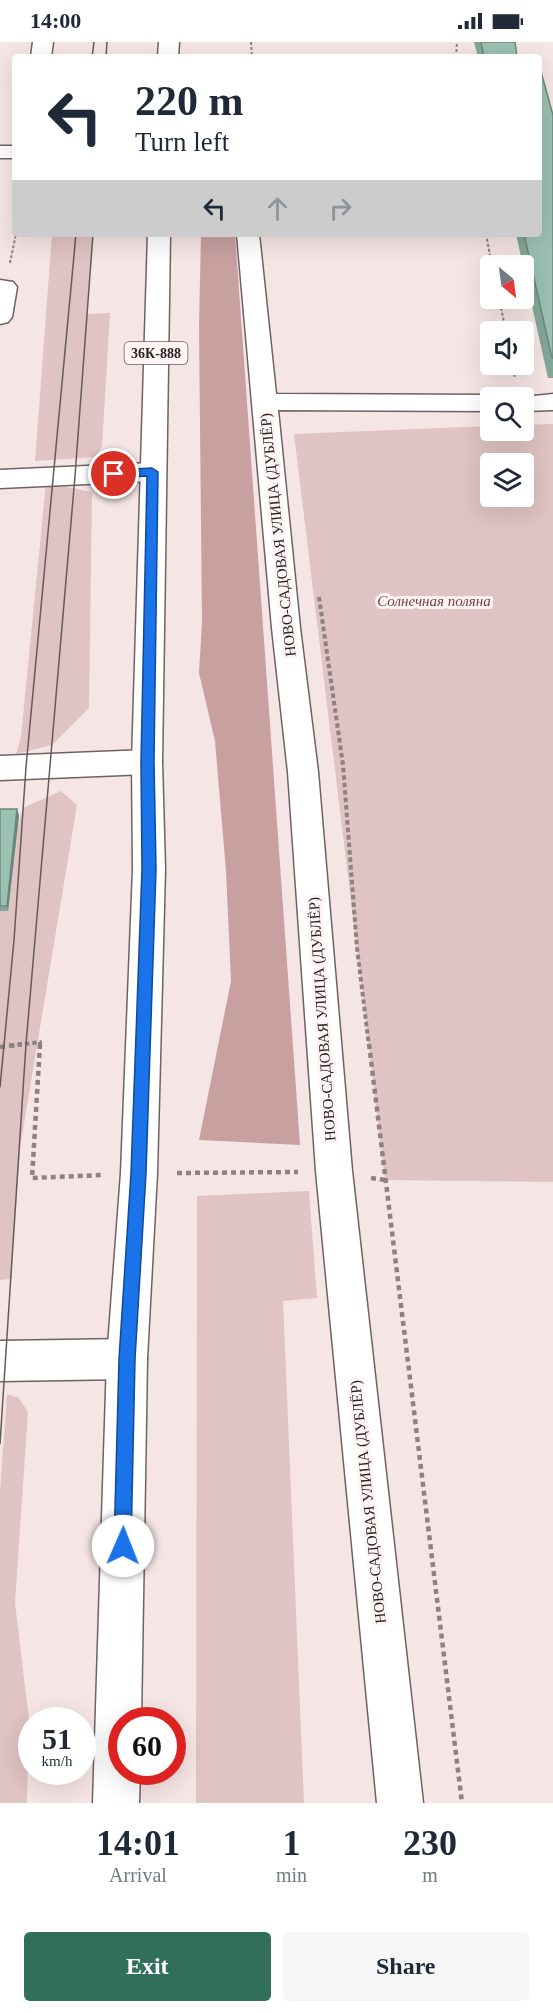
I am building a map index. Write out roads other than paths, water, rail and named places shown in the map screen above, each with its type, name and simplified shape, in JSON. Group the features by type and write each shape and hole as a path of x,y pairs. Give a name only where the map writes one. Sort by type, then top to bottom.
{"main road":[{"name":"36К-888","path":"116,1803 127,1359 139,1173 149,869 147,762 159,237"},
{"name":"НОВО-САДОВАЯ УЛИЦА (ДУБЛЁР)","path":"248,237 286,628 303,772 334,1172 400,1803"},
{"path":"0,287 5,287 0,317"},
{"path":"265,402 480,403"},
{"path":"534,403 553,402"},
{"path":"0,479 152,472"},
{"path":"0,768 147,762"},
{"path":"0,1361 127,1359"}],"tram line":[{"path":"92,54 94,42"},
{"path":"106,54 107,42"},
{"path":"0,1087 14,940 26,767 76,237"},
{"path":"0,1444 26,1044 75,476 93,237"}],"park label":[{"name":"Солнечная поляна","path":"434,601"}]}
